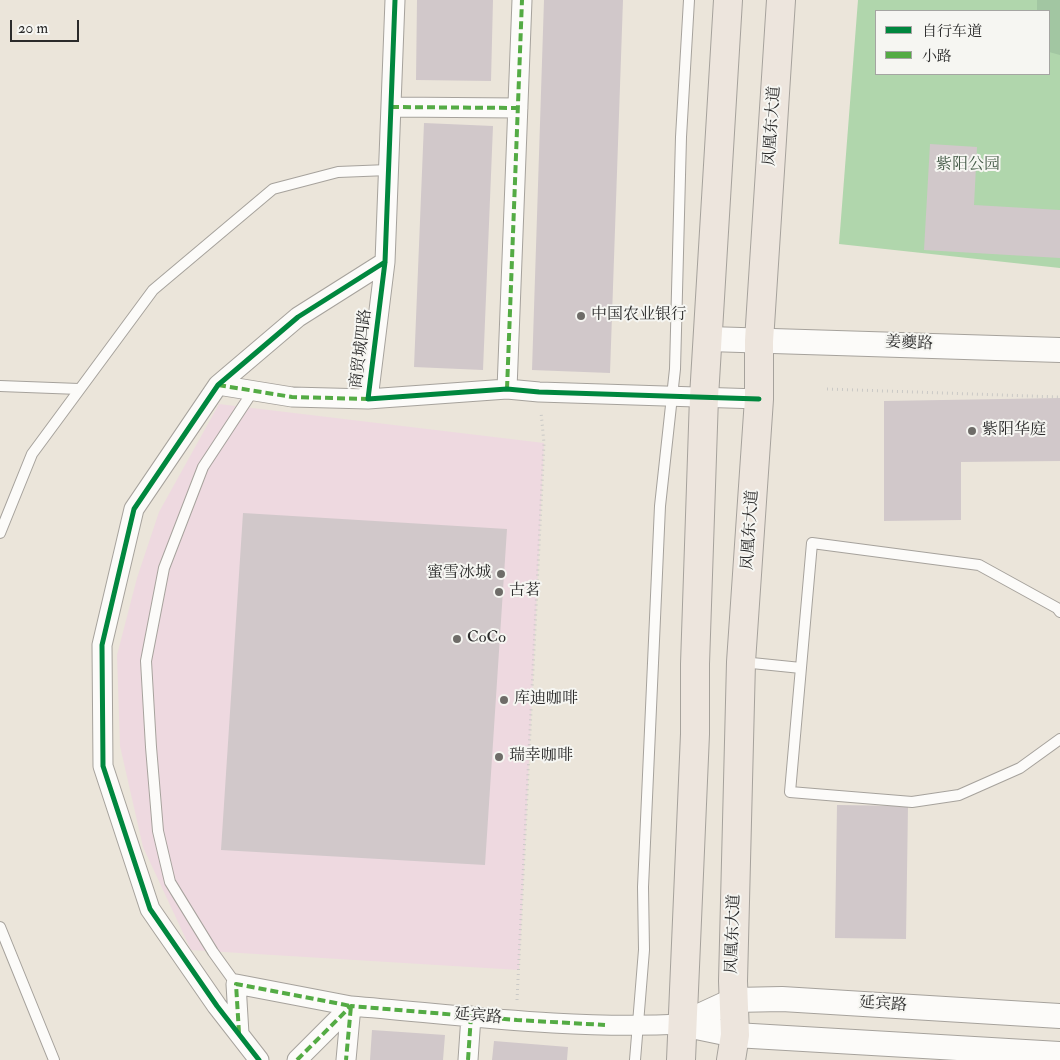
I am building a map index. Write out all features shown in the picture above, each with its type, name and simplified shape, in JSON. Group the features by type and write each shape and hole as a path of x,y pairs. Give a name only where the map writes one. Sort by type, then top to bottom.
{"main road":[{"path":"681,1060 695,734 704,397 728,0"},
{"name":"凤凰东大道","path":"733,1048 741,662 759,399 759,341 781,0"}],"street":[{"name":"商贸城四路","path":"394,0 385,262 368,399 507,389 539,392 759,399"},
{"path":"507,389 522,0"},
{"path":"391,107 518,108"},
{"path":"259,1060 217,1006 150,909 103,766 102,645 134,509 218,385 298,318 385,262"},
{"name":"姜夔路","path":"709,339 1060,350"},
{"path":"218,385 292,397 368,399"},
{"path":"236,984 239,1034"},
{"name":"延宾路","path":"236,984 351,1006 516,1020 638,1026 682,1024 734,1000 782,999 1060,1016"},
{"path":"297,1060 351,1006"},
{"path":"346,1060 351,1006"},
{"path":"468,1060 471,1016"},
{"name":"延宾路","path":"682,1024 733,1048 1060,1054"}],"lane":[{"path":"635,1060 644,950 643,887 660,506 674,369 681,138 689,0"},
{"path":"0,532 32,454 152,290 273,189 338,172 388,170"},
{"path":"0,386 79,389"},
{"path":"236,984 213,952 170,882 158,831 146,661 164,568 203,467 253,390"},
{"path":"1060,612 1057,608 979,565 904,554 812,544 790,792 912,802 959,795 1020,768 1060,739"},
{"path":"741,662 801,668"},
{"path":"0,927 54,1060"}],"path":[{"path":"827,388 1060,397"},
{"path":"516,1020 544,443 539,392"}],"shaded area":[{"path":"219,404 544,443 519,970 191,950 143,847 120,746 117,655 137,578 159,512"}],"green space":[{"name":"紫阳公园","path":"858,0 1060,0 1060,268 839,244"},
{"path":"1037,0 1060,0 1060,55 1050,52 1050,10 1037,10"}],"building":[{"path":"417,0 493,0 491,81 416,80"},
{"path":"544,0 623,0 610,373 532,370"},
{"path":"424,123 493,126 483,370 414,367"},
{"path":"930,144 977,147 974,205 1060,210 1060,258 924,250"},
{"name":"紫阳华庭","path":"1060,398 1060,461 961,462 961,520 884,521 884,401"},
{"path":"243,513 507,529 485,865 221,850"},
{"path":"837,805 908,806 906,939 835,938"},
{"path":"372,1030 445,1035 443,1060 370,1060"},
{"path":"494,1041 568,1047 567,1060 492,1060"}],"marked path":[{"path":"507,389 522,0"},
{"path":"391,107 518,108"},
{"path":"218,385 292,397 368,399"},
{"path":"239,1033 236,984 351,1006 346,1060"},
{"path":"297,1060 351,1006 517,1020 605,1025"},
{"path":"468,1060 471,1016"}],"cycle path":[{"path":"395,0 385,262 368,399 507,389 539,392 759,399"},
{"path":"259,1060 217,1006 150,909 103,766 102,645 134,509 218,385 298,317 385,262"}],"place":[{"name":"中国农业银行","path":"581,316"},
{"name":"紫阳华庭","path":"972,431"},
{"name":"蜜雪冰城","path":"501,574"},
{"name":"古茗","path":"499,592"},
{"name":"CoCo","path":"457,639"},
{"name":"库迪咖啡","path":"504,700"},
{"name":"瑞幸咖啡","path":"499,757"}]}
